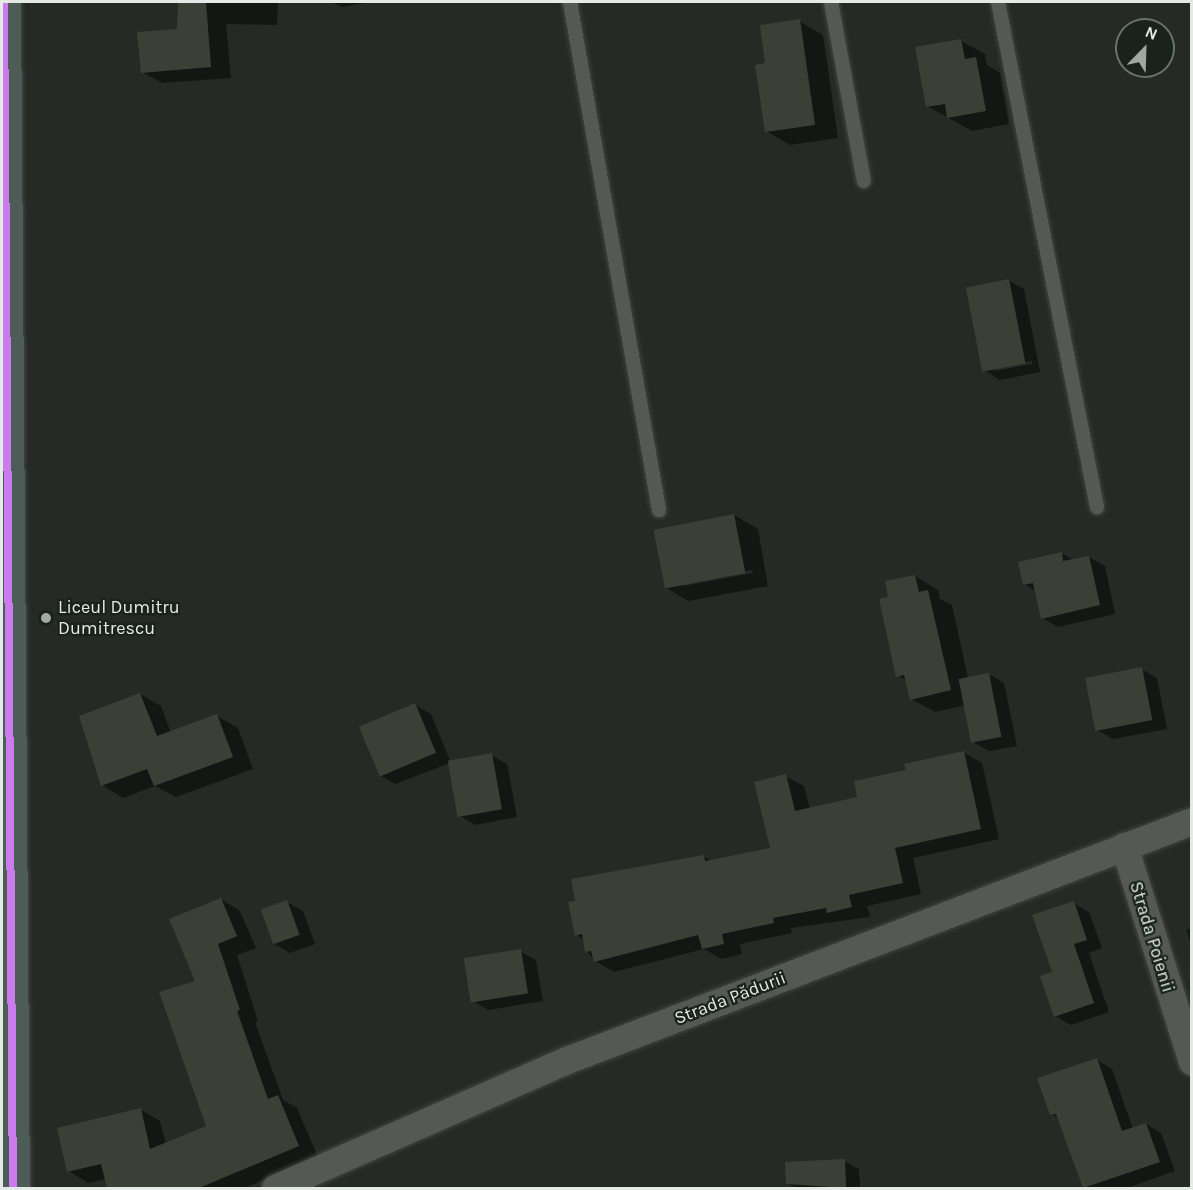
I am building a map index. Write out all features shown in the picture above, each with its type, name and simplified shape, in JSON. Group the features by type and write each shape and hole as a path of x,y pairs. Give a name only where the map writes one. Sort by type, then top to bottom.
{"main road":[{"path":"4,2 7,1011 13,1188"}],"street":[{"name":"Strada Pădurii","path":"274,1188 567,1060 1191,821"},
{"name":"Strada Poienii","path":"1124,846 1191,1062"}],"lane":[{"path":"570,2 659,510"},
{"path":"831,2 864,181"},
{"path":"998,2 1098,507"}],"building":[{"path":"178,2 206,2 211,67 141,73 137,32 177,29"},
{"path":"800,19 815,125 765,132 755,65 765,63 760,25"},
{"path":"961,39 965,59 976,57 986,111 947,118 945,104 926,107 915,47"},
{"path":"1009,279 1025,363 982,372 966,287"},
{"path":"734,514 745,573 665,589 654,530"},
{"path":"1062,552 1063,561 1089,556 1100,605 1041,619 1033,583 1023,585 1018,562"},
{"path":"915,575 919,592 928,590 951,690 910,700 904,675 896,677 879,599 888,597 885,581"},
{"path":"1142,667 1152,720 1095,731 1085,678"},
{"path":"989,673 1001,737 971,743 959,679"},
{"path":"140,693 157,736 217,714 233,757 154,786 147,769 101,786 79,716"},
{"path":"415,703 436,753 380,777 359,727"},
{"path":"964,751 981,829 895,848 903,883 849,895 852,907 827,913 826,908 773,918 774,923 722,934 724,944 702,949 698,935 594,962 591,951 585,952 582,934 575,936 568,902 575,901 571,879 704,855 705,861 770,848 754,782 786,774 795,811 857,797 854,781 906,770 904,764"},
{"path":"492,753 502,809 458,817 448,761"},
{"path":"221,898 237,936 218,944 240,1010 237,1011 268,1099 278,1095 299,1146 199,1188 107,1188 101,1164 67,1172 57,1128 141,1108 150,1149 206,1126 159,992 195,981 169,919"},
{"path":"287,900 300,935 273,944 261,910"},
{"path":"1074,901 1087,940 1074,944 1094,1003 1054,1017 1040,976 1052,972 1032,915"},
{"path":"521,949 528,993 471,1003 464,958"},
{"path":"1097,1058 1122,1131 1146,1123 1160,1162 1083,1188 1056,1114 1050,1115 1037,1078"},
{"path":"845,1159 846,1188 786,1184 785,1162"}],"transit line":[{"path":"4,2 13,1188"}],"place":[{"name":"Liceul Dumitru Dumitrescu","path":"46,618"}]}
